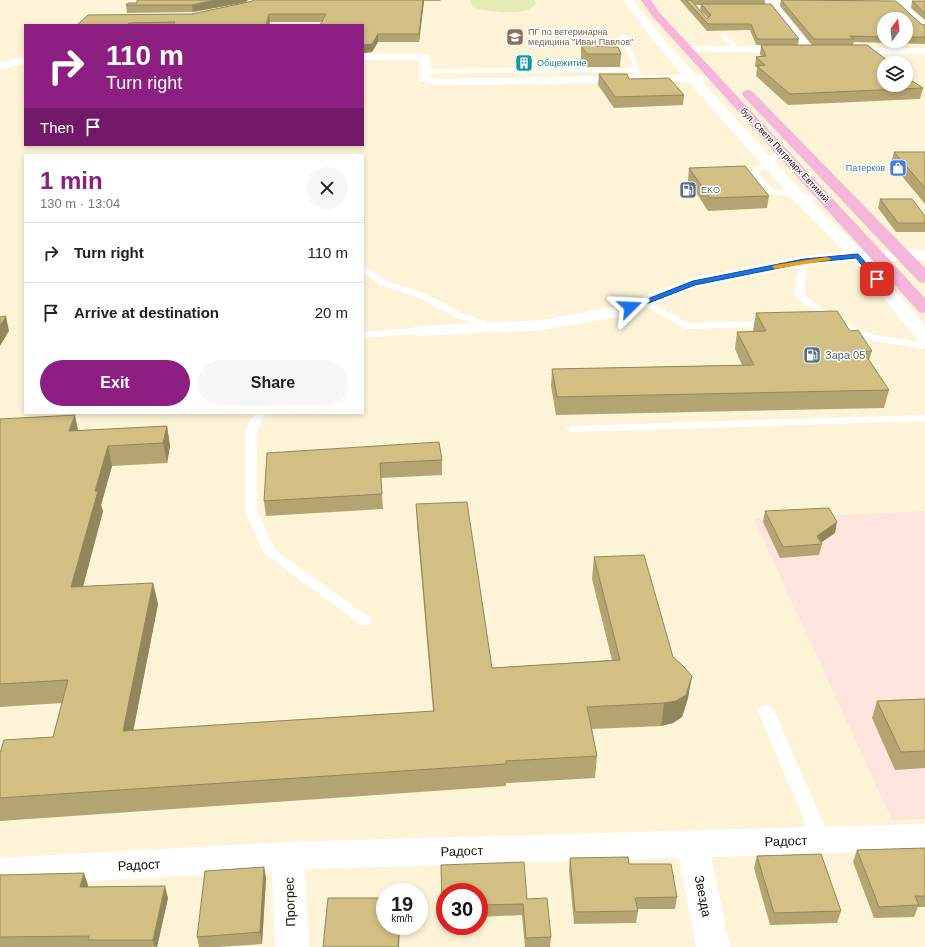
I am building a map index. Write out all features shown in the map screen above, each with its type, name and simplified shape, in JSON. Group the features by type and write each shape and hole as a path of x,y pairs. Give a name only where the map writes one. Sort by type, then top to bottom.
{"main road":[{"name":"бул. Свети Патриарх Евтимий","path":"646,0 655,14 716,61"},
{"name":"бул. Свети Патриарх Евтимий","path":"696,46 714,78 925,308"},
{"name":"бул. Свети Патриарх Евтимий","path":"738,84 925,278"}],"street":[{"path":"628,0 662,44 797,195 858,256 925,338"},
{"path":"770,4 822,1"},
{"path":"860,2 896,1 925,3"},
{"path":"896,1 925,27"},
{"path":"696,46 738,50 813,50 770,4"},
{"path":"832,50 925,51"},
{"path":"364,57 425,57 425,79 437,82 639,75 693,79 714,78"},
{"path":"0,66 24,60"},
{"path":"421,331 543,325 617,312 693,283 804,261 858,256 925,255"},
{"name":"Радост","path":"0,872 288,856 925,837"},
{"name":"Звезда","path":"693,845 713,947"},
{"name":"Прогрес","path":"288,856 292,947"}],"lane":[{"path":"723,35 738,50"},
{"path":"623,36 639,75"},
{"path":"782,153 754,173 769,191 826,200"},
{"path":"804,261 799,296 838,323 872,338 925,346"},
{"path":"364,269 383,283 423,296 458,315 493,327"},
{"path":"644,302 686,326 782,324"},
{"path":"822,323 838,323"},
{"path":"364,335 421,331"},
{"path":"260,414 251,431 250,511 271,553 365,621"},
{"path":"572,429 925,418"},
{"path":"766,711 821,839"}],"shaded area":[{"path":"925,511 925,819 892,820 754,519"}],"green space":[{"path":"471,0 535,0 536,4 524,11 496,12 472,7"}],"building":[{"path":"137,0 215,0 192,5 126,5 128,3 137,3"},
{"path":"423,0 419,34 378,34 372,44 364,45 364,24 321,24 326,14 269,14 266,24 174,24 175,22 78,24 88,15 192,14 253,1"},
{"path":"686,0 691,0 707,19 711,15 701,4 771,4 799,39 757,39 751,24 708,24"},
{"path":"781,0 896,1 908,12 877,12 877,37 850,36 854,39 814,39"},
{"path":"912,1 925,1 925,13"},
{"path":"913,17 921,24 925,25 925,37 913,37"},
{"path":"761,45 867,45 882,56 877,56 877,90 790,94 757,66 765,65 756,57 766,56"},
{"path":"581,46 618,47 621,54 587,54"},
{"path":"599,74 627,74 629,79 669,78 684,95 615,97"},
{"path":"913,82 923,88 913,88"},
{"path":"894,152 925,152 925,188"},
{"path":"745,166 769,196 710,198 689,168"},
{"path":"880,199 912,199 925,216 925,223 898,223"},
{"path":"837,311 850,331 858,330 872,351 863,351 889,390 557,397 552,369 754,365 737,332 766,331 756,313"},
{"path":"6,316 0,326 0,317"},
{"path":"75,415 69,431 167,426 163,443 108,446 95,491 98,491 71,587 153,583 123,731 434,711 416,504 467,502 492,668 620,660 594,557 644,555 673,657 692,676 686,695 676,701 664,703 587,707 597,756 506,761 506,764 0,798 0,753 4,740 53,737 68,680 0,684 0,419"},
{"path":"439,442 442,460 380,463 382,494 264,501 267,453"},
{"path":"829,508 837,522 817,536 822,544 783,547 765,511"},
{"path":"925,699 925,751 901,752 877,701"},
{"path":"925,848 925,896 915,896 919,905 879,907 857,850"},
{"path":"821,854 841,911 774,913 757,856"},
{"path":"628,857 629,864 671,864 677,897 635,898 638,911 575,912 570,858"},
{"path":"524,862 527,899 547,898 551,937 526,938 523,904 488,905 488,883 441,883 441,865"},
{"path":"264,867 260,932 197,937 205,871"},
{"path":"84,873 80,887 165,886 153,940 88,940 89,936 0,937 0,875"},
{"path":"328,898 376,898 376,935 399,935 398,947 323,947"}],"slow traffic":[{"path":"775,267 804,261 827,259"}],"place":[{"name":"ПГ по ветеринарна медицина \"Иван Павлов\"","path":"515,37"},
{"name":"Общежитие","path":"524,63"},
{"name":"Патерков","path":"898,168"},
{"name":"EKO","path":"688,190"},
{"name":"Зара 05","path":"812,355"}],"route":[{"path":"630,307 693,283 804,261 858,256 877,279"}]}
